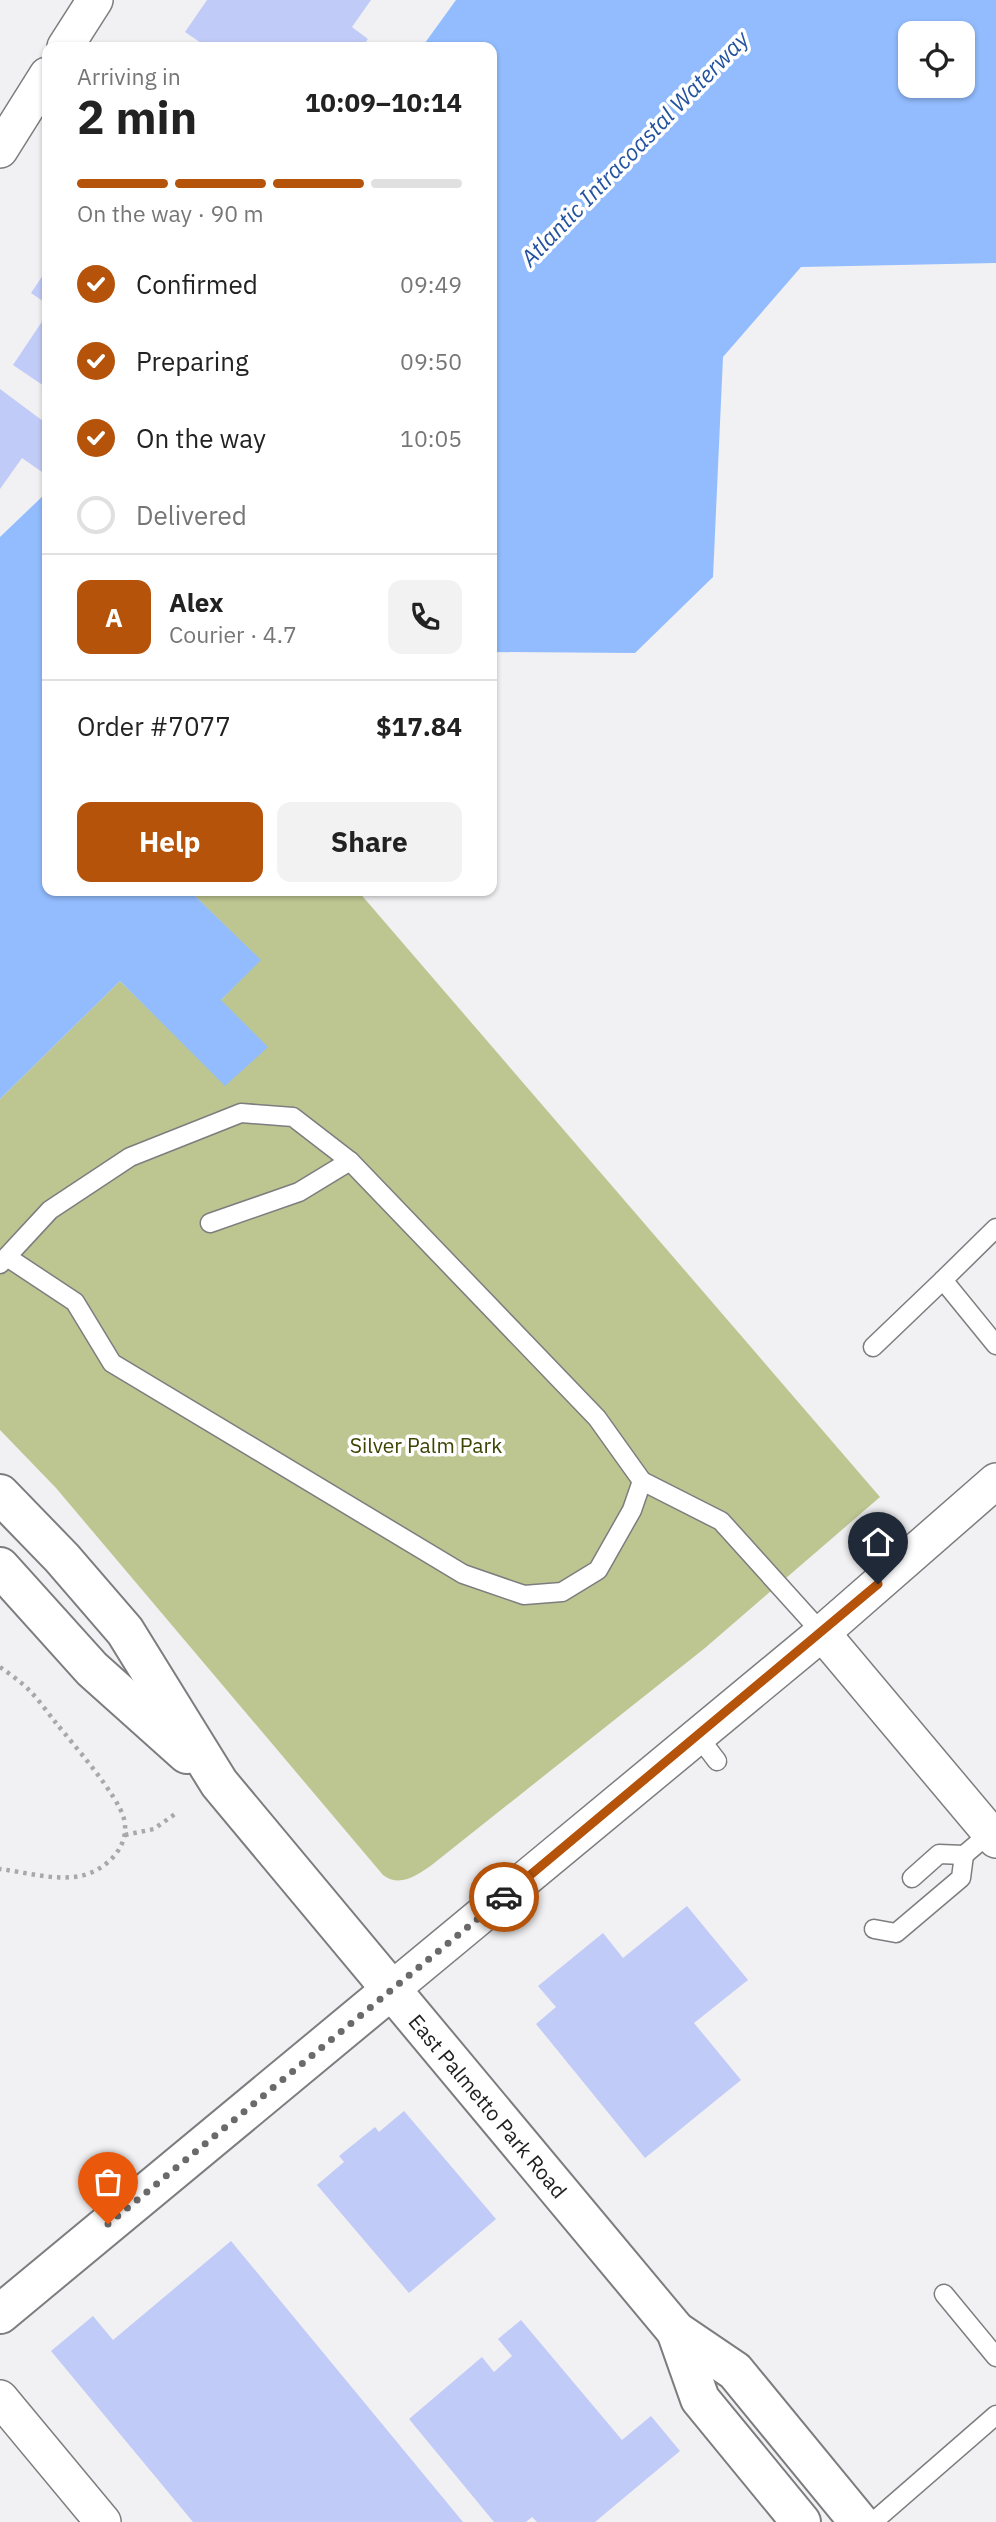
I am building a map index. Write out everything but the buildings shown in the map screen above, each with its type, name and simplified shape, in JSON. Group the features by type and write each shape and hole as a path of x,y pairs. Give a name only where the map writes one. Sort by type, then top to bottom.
{"main road":[{"name":"East Palmetto Park Road","path":"0,1494 62,1558 125,1630 219,1783 391,1990 676,2331 735,2371 859,2522"},
{"name":"East Palmetto Park Road","path":"0,1567 92,1669 219,1783"},
{"path":"0,2314 391,1990"},
{"name":"East Palmetto Park Road","path":"676,2331 700,2399 801,2522"}],"street":[{"path":"68,42 95,0"},
{"path":"0,150 42,83"},
{"path":"391,1990 708,1749 822,1633 996,1481"},
{"path":"822,1633 993,1837"},
{"path":"0,2398 103,2522"}],"lane":[{"path":"642,1481 632,1510 598,1570 562,1592 524,1595 463,1574 112,1363 75,1302 4,1260 50,1210 130,1157 241,1113 293,1118 350,1161 597,1418 642,1481 721,1521 822,1633"},
{"path":"210,1223 299,1192 350,1161"},
{"path":"873,1347 996,1228"},
{"path":"943,1280 996,1345"},
{"path":"912,1878 939,1854 964,1855 993,1837"},
{"path":"874,1929 896,1933 961,1878 964,1855"},
{"path":"944,2294 996,2357"},
{"path":"873,2522 996,2415"}],"path":[{"path":"0,1667 30,1690 90,1765 124,1819 125,1835 122,1847 112,1859 97,1870 81,1876 61,1878 0,1869"},
{"path":"125,1835 154,1829 175,1814"}],"green space":[{"name":"Silver Palm Park","path":"195,896 362,896 880,1497 705,1648 433,1864 415,1876 402,1880 389,1879 383,1875 56,1488 0,1430 0,1099 120,981 226,1085 221,1000 260,960"}],"water":[{"name":"Atlantic Intracoastal Waterway","path":"456,0 996,0 996,263 801,267 723,357 713,577 635,653 497,652 497,42 426,42"},
{"path":"42,497 42,896 195,896 261,960 221,1000 268,1047 225,1086 120,981 0,1099 0,537"}],"way so far":[{"path":"108,2224 504,1897"}],"route":[{"path":"504,1897 878,1584"}]}
